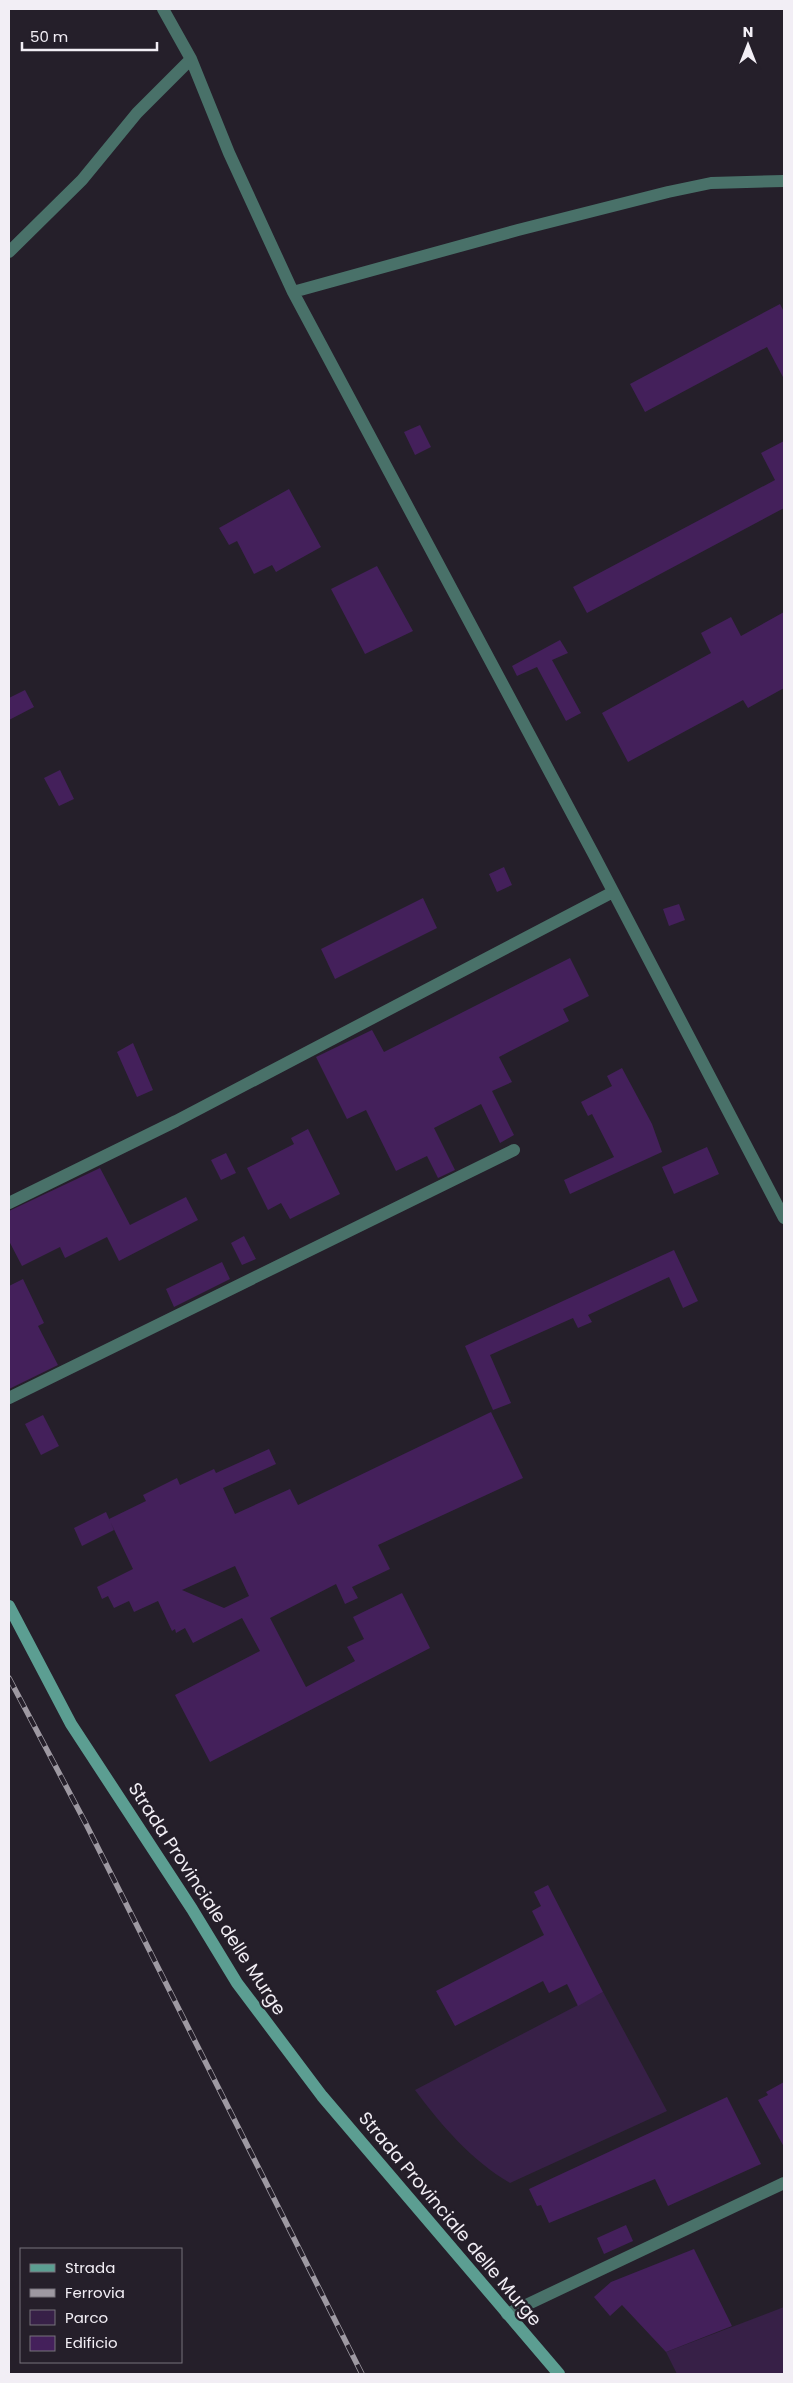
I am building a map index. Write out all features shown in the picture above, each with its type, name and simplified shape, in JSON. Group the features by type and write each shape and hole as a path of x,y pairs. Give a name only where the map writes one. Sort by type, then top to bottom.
{"main road":[{"name":"Strada Provinciale delle Murge","path":"9,1606 71,1724 192,1909 237,1983 322,2096 559,2374"}],"street":[{"path":"163,9 191,59 229,153 293,292 613,892 784,1218"},
{"path":"9,252 82,180 137,113 191,59"},
{"path":"293,292 509,232 668,192 712,183 784,181"},
{"path":"9,1203 176,1121 613,892"},
{"path":"9,1398 514,1150"},
{"path":"507,2314 784,2183"}],"green space":[{"path":"603,1992 667,2111 510,2183 482,2164 470,2153 415,2090"},
{"path":"784,2307 784,2374 677,2374 666,2352"}],"building":[{"path":"780,304 784,312 784,379 767,347 645,412 630,384"},
{"path":"420,425 431,447 415,455 404,432"},
{"path":"784,441 784,508 587,613 573,587 775,480 761,453"},
{"path":"289,489 321,547 276,572 272,565 254,574 237,541 229,545 219,528"},
{"path":"377,566 413,631 365,654 331,589"},
{"path":"784,612 784,688 748,708 743,700 628,762 602,713 711,653 701,633 731,617 741,636"},
{"path":"560,640 568,653 552,660 581,713 566,721 537,667 517,676 512,666"},
{"path":"25,690 34,707 9,720 9,698"},
{"path":"60,770 74,799 59,806 44,778"},
{"path":"504,867 512,885 497,892 489,874"},
{"path":"423,898 437,928 335,979 321,949"},
{"path":"679,904 685,920 669,926 663,909"},
{"path":"570,958 589,996 563,1009 569,1021 499,1057 512,1082 492,1091 514,1135 500,1143 481,1104 434,1128 455,1170 438,1178 427,1156 396,1171 366,1110 347,1119 316,1057 372,1030 384,1052"},
{"path":"133,1043 153,1090 137,1097 117,1052"},
{"path":"622,1068 652,1124 662,1152 570,1194 564,1180 614,1157 592,1114 588,1116 581,1102 612,1086 607,1076"},
{"path":"308,1129 340,1194 290,1219 281,1203 268,1210 247,1168 294,1144 291,1138"},
{"path":"707,1147 719,1174 674,1194 662,1167"},
{"path":"226,1153 236,1173 221,1180 211,1160"},
{"path":"100,1168 130,1225 186,1197 198,1220 119,1261 107,1237 65,1258 60,1247 22,1266 9,1241 9,1211"},
{"path":"244,1236 256,1259 242,1265 231,1243"},
{"path":"674,1250 698,1301 683,1308 669,1277 588,1315 592,1322 578,1328 573,1318 490,1355 511,1403 493,1410 465,1346"},
{"path":"222,1262 230,1279 174,1307 166,1289"},
{"path":"23,1279 44,1323 38,1326 58,1365 9,1389 9,1286"},
{"path":"491,1412 523,1478 378,1545 390,1569 352,1587 358,1598 345,1604 336,1584 270,1618 306,1687 355,1661 347,1647 364,1639 353,1617 402,1593 430,1648 210,1762 175,1695 260,1651 242,1618 193,1643 185,1628 176,1633 175,1629 172,1631 158,1601 134,1612 129,1601 114,1608 108,1596 102,1599 97,1587 133,1569 109,1519 146,1501 143,1495 177,1478 180,1485 214,1469 216,1473 269,1449 276,1464 223,1488 235,1514 290,1489 298,1505","holes":["235,1566 249,1596 224,1608 182,1590"]},
{"path":"43,1415 59,1446 41,1455 25,1424"},
{"path":"106,1512 114,1530 82,1546 74,1528"},
{"path":"548,1885 603,1992 578,2006 567,1984 549,1993 543,1981 455,2026 436,1991 544,1935 532,1911 541,1906 534,1892"},
{"path":"784,2082 784,2147 758,2100 768,2095 766,2092"},
{"path":"727,2097 761,2164 668,2206 655,2179 549,2223 541,2205 537,2206 529,2189"},
{"path":"626,2225 633,2241 604,2254 597,2238"},
{"path":"694,2249 732,2326 666,2352 622,2305 610,2316 594,2297 611,2282"}],"railway":[{"path":"9,1678 85,1822 362,2374"}]}
